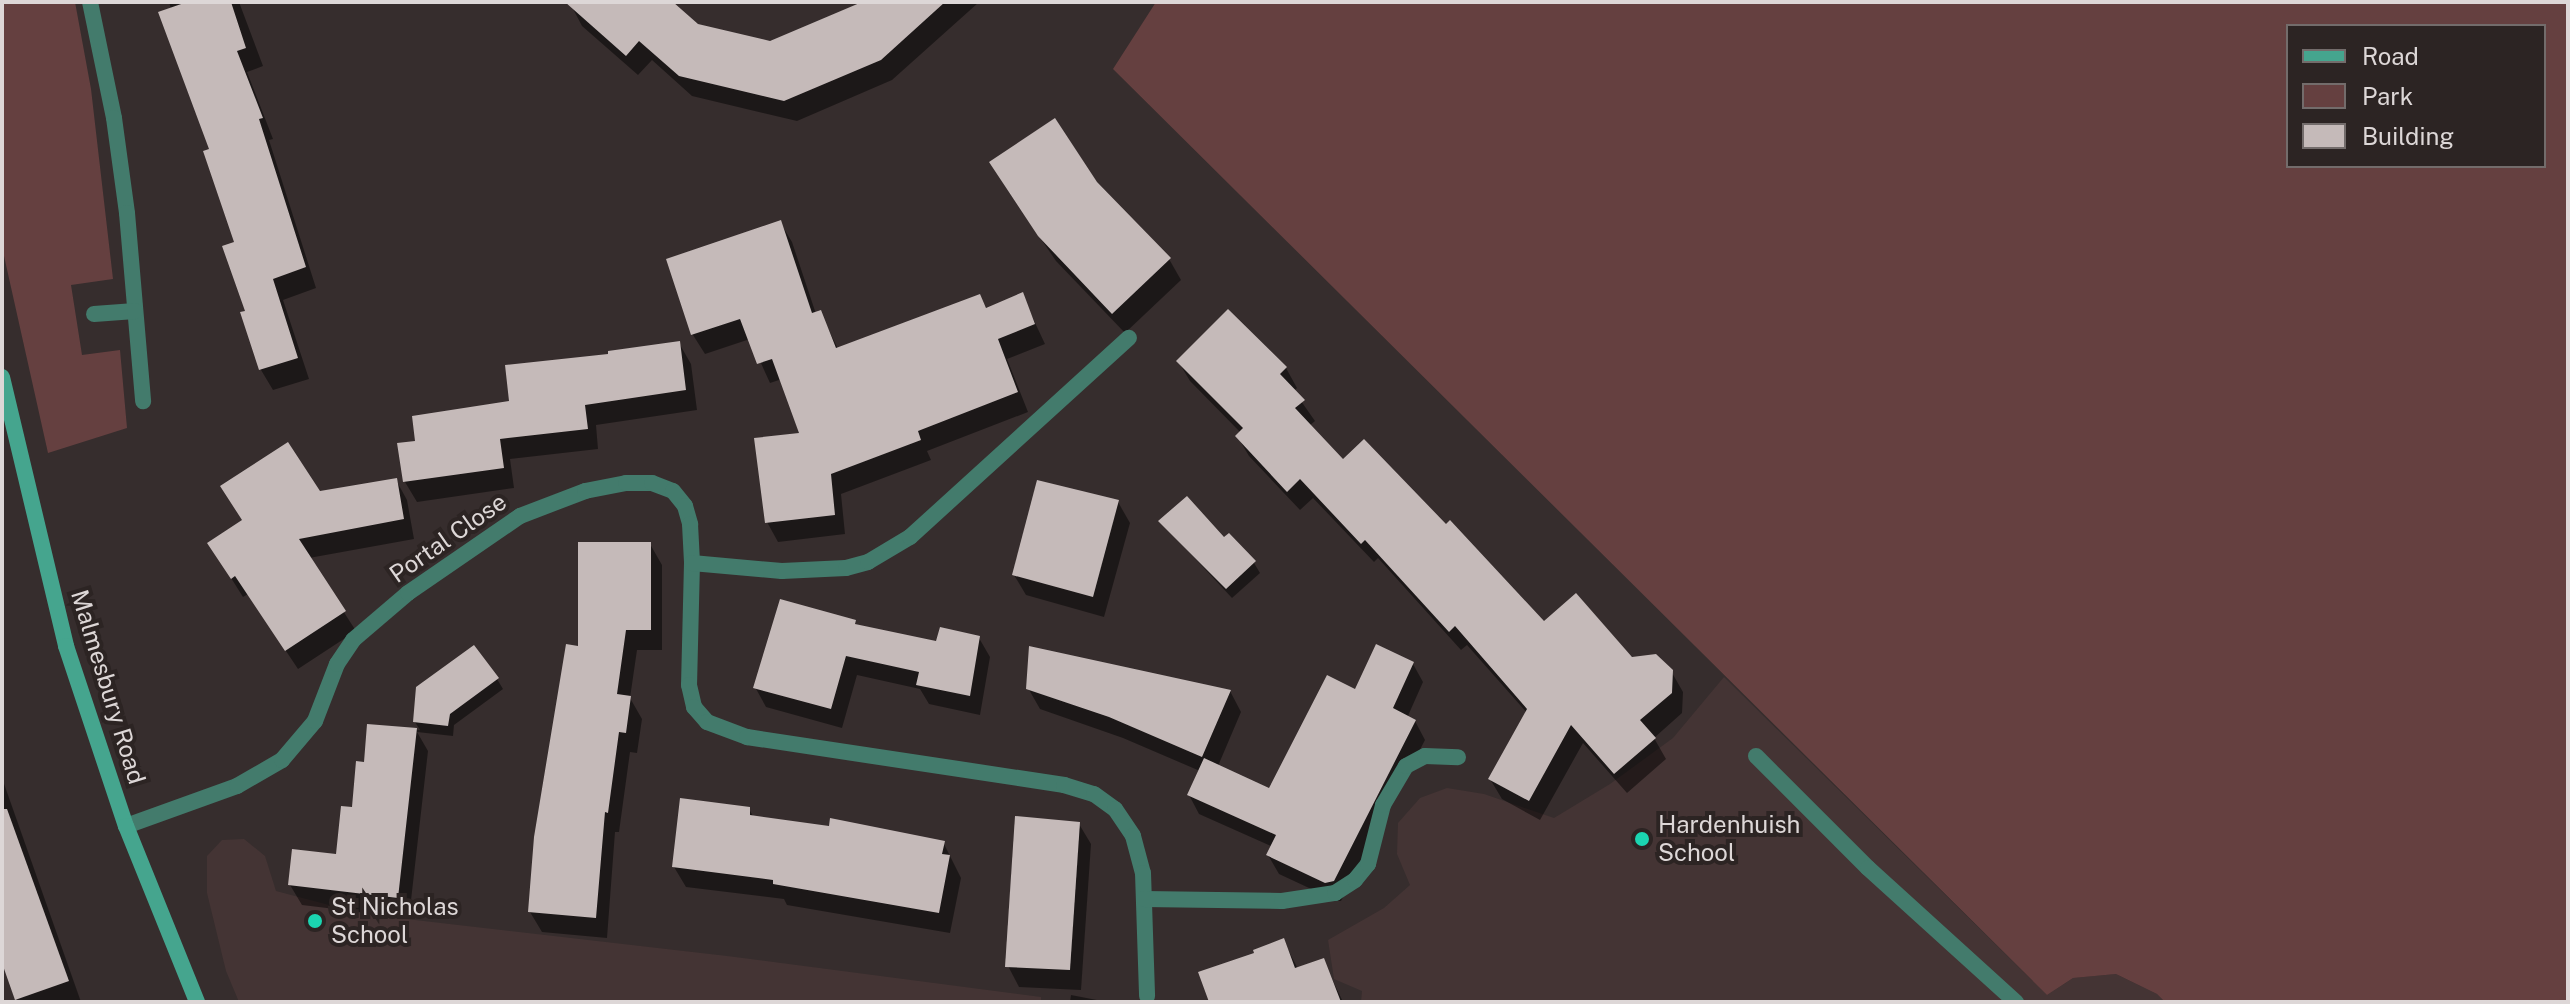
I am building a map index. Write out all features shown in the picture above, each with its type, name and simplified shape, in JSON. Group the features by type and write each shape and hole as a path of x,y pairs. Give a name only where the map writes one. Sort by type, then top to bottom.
{"main road":[{"name":"Malmesbury Road","path":"2,377 66,646 126,826 197,1002"}],"street":[{"path":"90,2 114,118 143,401"},
{"path":"94,314 135,311"},
{"path":"692,563 812,571 846,568 879,558 910,537 1129,338"},
{"name":"Portal Close","path":"126,826 237,786 282,760 315,721 342,655 367,626 503,526 536,508 615,485 635,482 661,485 676,494 687,511 692,563 689,685 694,707 703,719 747,737 1081,789 1115,809 1125,820 1141,863 1147,999"},
{"path":"1144,899 1282,901 1335,893 1355,880 1368,864 1383,805 1406,766 1425,756 1458,757"},
{"path":"1756,756 1868,868 2016,1002"}],"shaded area":[{"name":"Hardenhuish School","path":"1724,677 2047,995 2073,978 2116,974 2157,994 2165,1002 1361,1002 1362,991 1334,979 1328,940 1384,908 1410,885 1397,854 1398,823 1420,798 1447,788 1484,794 1554,818 1610,784 1673,738"},
{"name":"St Nicholas School","path":"244,839 265,856 276,891 363,914 727,956 1041,997 1041,1002 239,1002 226,971 207,893 207,856 222,840"}],"green space":[{"path":"2,2 75,2 91,89 113,279 71,285 82,355 120,350 127,428 48,453 2,247"},
{"path":"1156,2 2568,2 2568,1002 2165,1002 2157,994 2116,974 2073,978 2047,995 1113,69"}],"building":[{"path":"187,2 231,2 246,48 237,51 263,118 259,119 306,267 273,279 298,358 259,370 240,312 245,311 222,246 234,242 203,151 209,149 158,12"},
{"path":"565,2 673,2 698,24 770,41 862,2 945,2 881,60 784,101 679,76 639,41 626,56"},
{"path":"1055,118 1097,182 1171,258 1112,314 1038,236 989,162"},
{"path":"781,220 812,313 821,310 836,348 980,294 986,308 1023,292 1035,324 998,339 1018,392 918,431 921,440 831,474 835,515 765,523 754,438 799,433 772,359 757,364 740,319 691,335 666,259"},
{"path":"1228,309 1287,367 1280,374 1305,400 1295,408 1343,459 1364,439 1446,524 1450,520 1544,621 1576,593 1632,657 1656,654 1673,670 1672,693 1640,720 1656,738 1614,774 1571,725 1529,801 1488,779 1527,709 1455,626 1449,632 1365,540 1361,544 1300,479 1287,492 1235,436 1243,428 1176,361"},
{"path":"680,341 686,390 585,405 588,429 500,439 504,468 403,482 397,443 415,441 412,416 509,401 505,365 608,354 608,351"},
{"path":"288,442 320,491 397,478 404,519 299,539 346,611 285,651 235,576 231,579 207,543 242,520 220,486"},
{"path":"1037,480 1119,500 1093,597 1012,575"},
{"path":"1187,496 1224,537 1229,533 1256,561 1226,589 1158,521"},
{"path":"578,542 651,542 651,630 626,630 617,694 631,696 626,733 619,732 608,813 605,812 596,918 528,912 534,837 566,644 578,646"},
{"path":"780,599 856,620 855,624 936,641 940,627 980,636 970,696 916,685 919,672 846,656 831,709 753,688"},
{"path":"1376,644 1414,662 1393,708 1416,720 1334,881 1325,883 1266,855 1276,835 1187,795 1204,758 1269,788 1327,675 1355,689"},
{"path":"474,645 499,678 450,714 448,726 413,722 416,687"},
{"path":"1029,646 1231,690 1202,757 1109,717 1026,689"},
{"path":"367,724 417,728 398,898 288,885 292,849 336,854 341,806 352,807 356,761 364,762"},
{"path":"680,798 750,807 750,815 829,826 830,818 945,841 942,854 950,855 939,913 773,884 773,880 672,867"},
{"path":"2,809 7,809 69,981 15,1000 2,963"},
{"path":"1015,816 1080,822 1070,970 1005,967"},
{"path":"1284,938 1295,968 1324,958 1341,1002 1209,1002 1198,972 1254,953 1253,950"}],"place":[{"name":"Hardenhuish School","path":"1642,839"},
{"name":"St Nicholas School","path":"315,921"}]}
